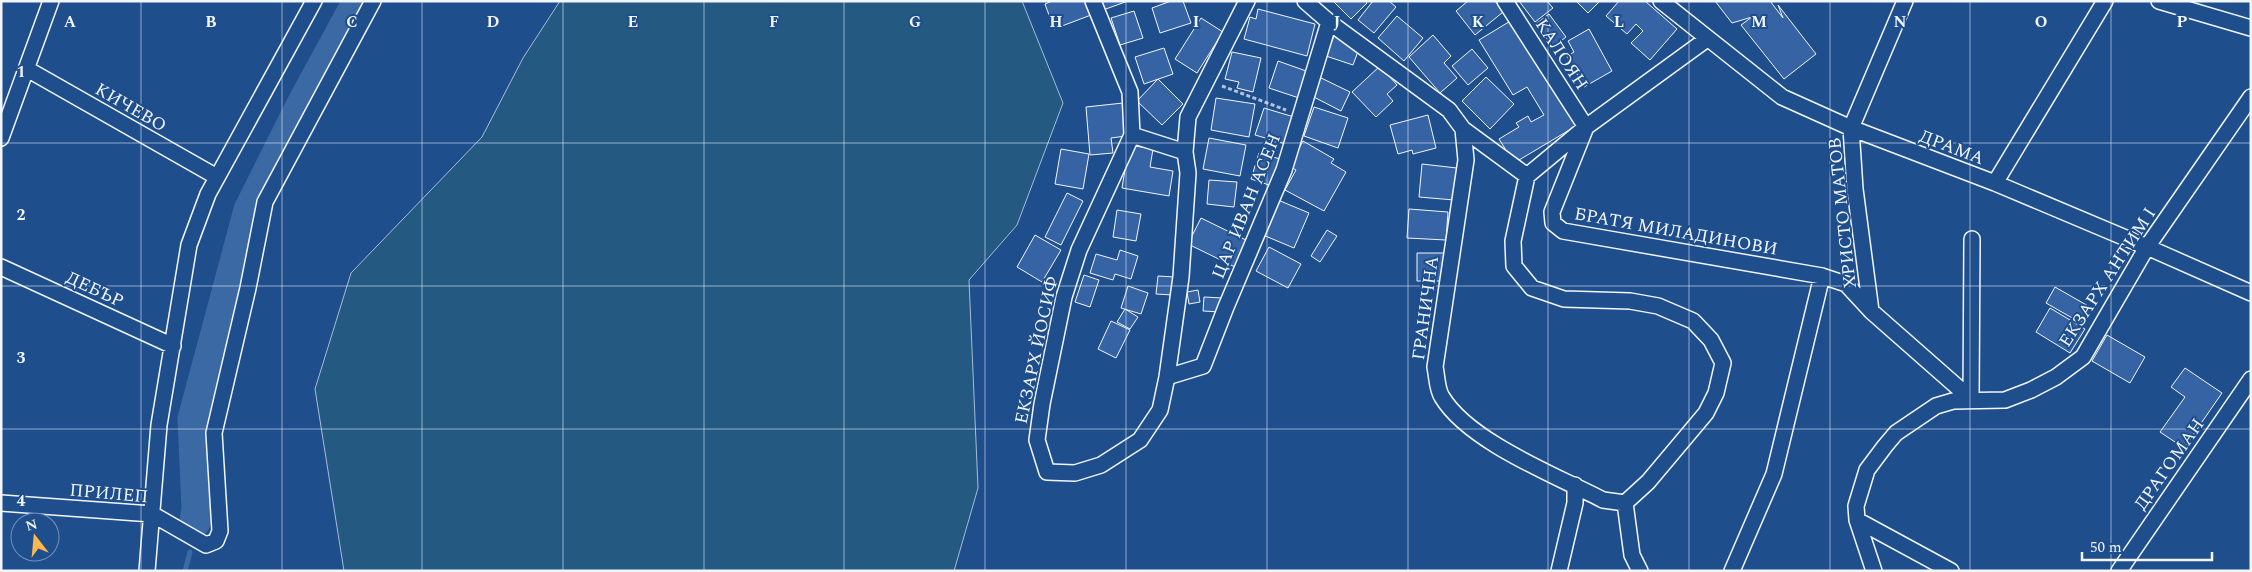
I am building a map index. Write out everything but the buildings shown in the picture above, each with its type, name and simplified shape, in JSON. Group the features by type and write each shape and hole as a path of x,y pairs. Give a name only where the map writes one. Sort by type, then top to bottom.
{"street":[{"path":"1,138 51,1"},
{"path":"147,571 159,425 189,245 208,194 314,1"},
{"name":"ПРИЛЕП","path":"1,503 152,514 206,545 216,541 220,531 214,432 248,288 265,202 374,1"},
{"name":"ЕКЗАРХ ЙОСИФ","path":"1093,1 1130,92 1132,135 1079,250 1064,296 1042,404 1037,440 1047,472 1075,473 1101,465 1140,440 1160,410 1167,377"},
{"path":"1167,377 1181,277 1188,174 1185,152 1188,117 1247,1"},
{"path":"1305,1 1329,22 1449,110 1463,129 1527,176"},
{"name":"КАЛОЯН","path":"1506,1 1586,127"},
{"name":"ДРАМА","path":"1661,1 1782,97 1851,128 1995,183 2147,246 2251,294"},
{"name":"ХРИСТО МАТОВ","path":"1871,311 1855,189 1851,128 1905,1"},
{"path":"1995,183 2106,1"},
{"path":"2159,1 2251,28"},
{"name":"ЦАР ИВАН АСЕН","path":"1167,377 1203,366 1284,170 1329,22"},
{"path":"1640,571 1632,554 1625,503 1648,482 1706,413 1716,393 1723,362 1711,340 1693,321 1658,306 1630,300 1564,300 1532,288 1514,266 1513,241 1527,176 1586,127 1708,39"},
{"name":"КИЧЕВО","path":"27,69 217,177"},
{"name":"ЕКЗАРХ АНТИМ I","path":"1874,571 1857,520 1856,506 1867,470 1896,433 1936,406 1953,401 2005,400 2031,390 2056,377 2083,357 2147,246 2251,97"},
{"name":"БРАТЯ МИЛАДИНОВИ","path":"1586,127 1552,212 1553,222 1562,231 1822,276 1846,284 1871,311 1971,400"},
{"name":"ГРАНИЧНА","path":"1463,129 1466,160 1434,367 1441,396 1464,424 1486,440 1603,500 1625,503"},
{"path":"1132,135 1185,152"},
{"path":"1971,400 1972,239"},
{"name":"ДЕБЪР","path":"1,267 173,346"},
{"name":"ХРИСТО МАТОВ","path":"1732,571 1774,474 1822,276"},
{"name":"ДРАГОМАН","path":"2119,571 2251,379"},
{"path":"1559,571 1575,503 1575,485"},
{"path":"1857,520 1951,571"}],"path":[{"path":"1207,80 1300,116"}],"shaded area":[{"path":"560,1 1022,1 1063,103 1017,225 969,280 978,488 954,571 344,571 315,389 351,273 482,137 523,58"}],"waterway":[{"path":"195,522 197,508 193,419 249,210 301,106 358,1"},
{"path":"185,571 190,552"}]}
